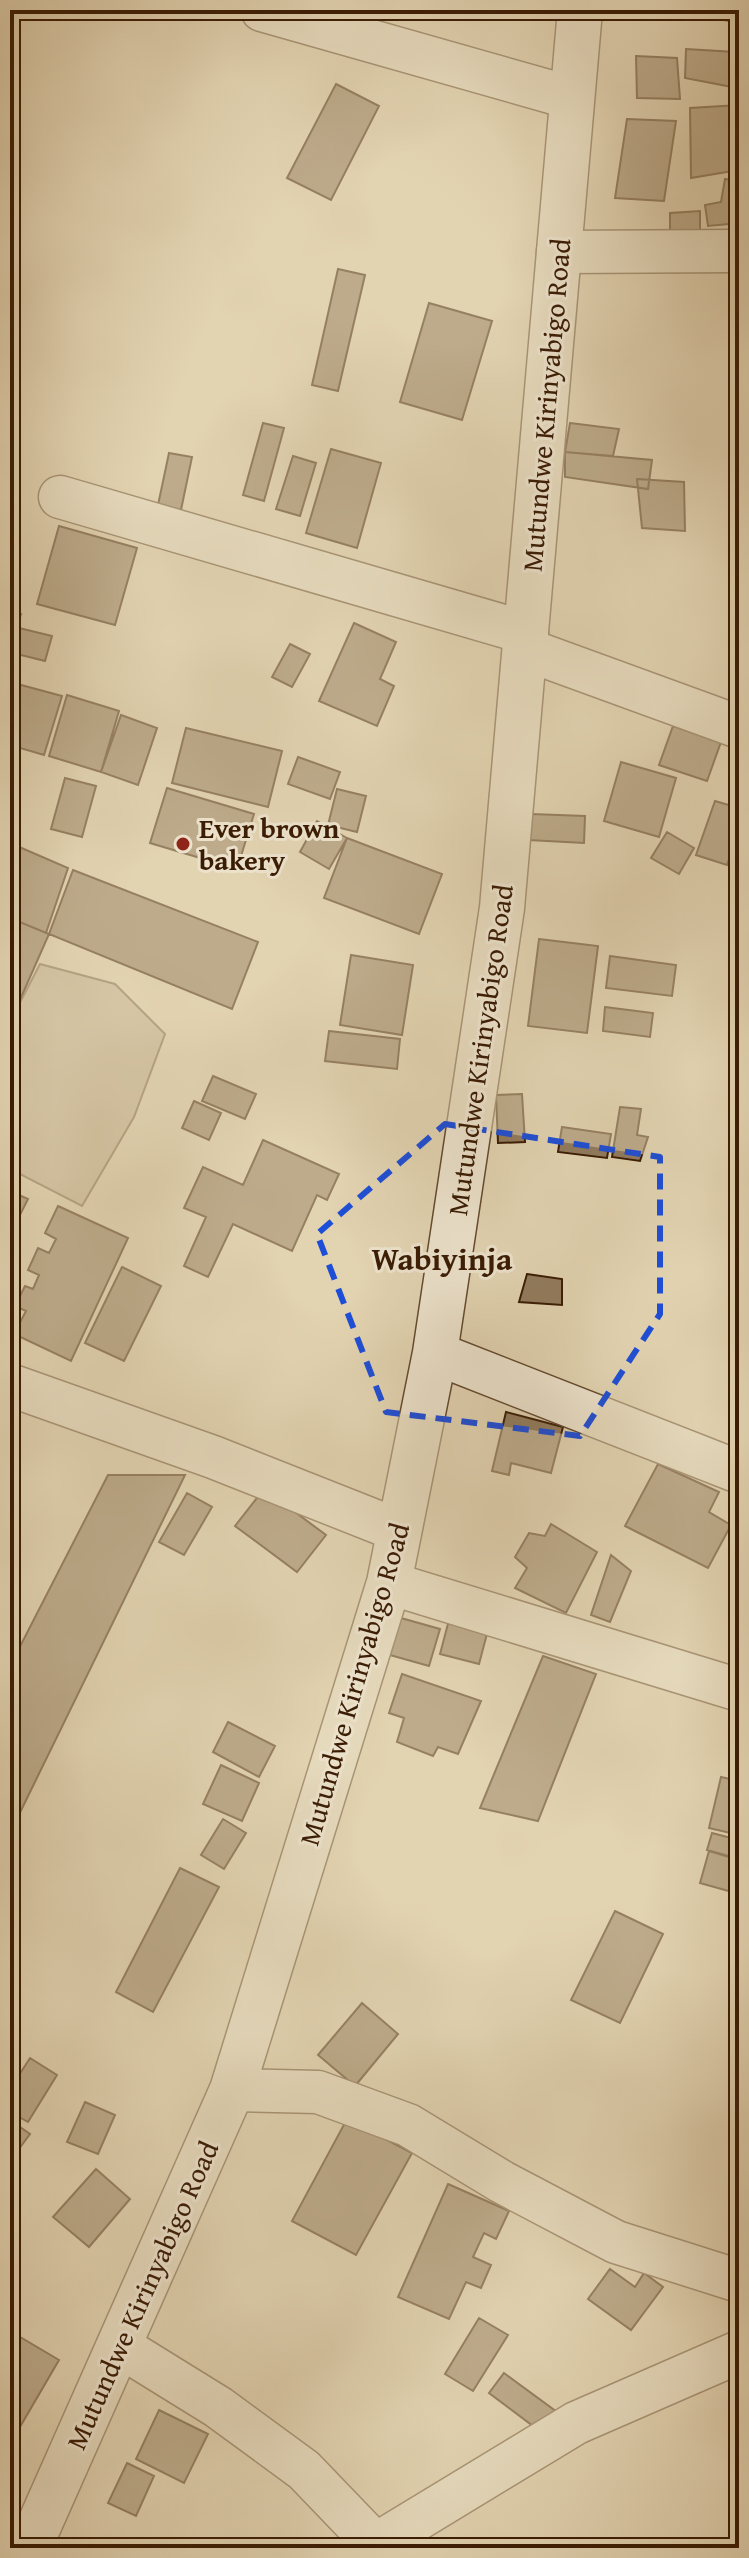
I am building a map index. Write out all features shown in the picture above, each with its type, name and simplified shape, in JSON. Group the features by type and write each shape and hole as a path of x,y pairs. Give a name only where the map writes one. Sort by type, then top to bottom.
{"street":[{"path":"262,10 572,98"},
{"name":"Mutundwe Kirinyabigo Road","path":"29,2548 121,2347 232,2090 389,1583 435,1353 502,908 580,10"},
{"path":"558,252 739,251"},
{"path":"60,497 526,641 739,727"},
{"path":"435,1353 739,1472"},
{"path":"10,1385 213,1457 400,1531"},
{"path":"389,1583 739,1690"},
{"path":"232,2090 318,2092 408,2125 502,2182 616,2242 739,2281"},
{"path":"121,2347 218,2407 304,2470 375,2547 576,2423 739,2352"}],"highlighted area":[{"path":"445,1124 660,1157 660,1314 580,1436 386,1412 317,1234"}],"shaded area":[{"path":"40,964 115,984 165,1034 134,1117 82,1206 10,1169 10,1022"}],"building":[{"path":"675,10 731,10 729,21"},
{"path":"686,49 735,52 732,87 685,78"},
{"path":"636,56 677,58 680,99 637,98"},
{"path":"336,84 379,106 331,200 287,178"},
{"path":"739,105 739,170 691,178 690,108"},
{"path":"627,119 676,121 664,201 615,198"},
{"path":"725,179 739,181 739,223 708,226 705,205 721,202"},
{"path":"700,211 700,236 670,233 670,213"},
{"path":"338,269 365,275 338,391 312,385"},
{"path":"429,303 492,321 462,420 400,402"},
{"path":"263,423 284,428 264,501 243,495"},
{"path":"570,423 619,429 613,456 565,452"},
{"path":"331,449 381,463 357,548 306,533"},
{"path":"565,452 652,460 648,489 565,477"},
{"path":"169,453 192,457 181,510 158,505"},
{"path":"293,456 316,463 300,516 276,509"},
{"path":"637,479 684,482 685,531 642,528"},
{"path":"59,526 137,548 115,625 37,604"},
{"path":"10,610 21,614 10,645"},
{"path":"354,623 396,642 380,679 394,686 377,726 319,701"},
{"path":"19,628 52,636 45,661 13,653"},
{"path":"290,644 310,654 292,687 272,677"},
{"path":"10,682 62,696 44,755 10,745"},
{"path":"67,695 119,711 101,772 49,756"},
{"path":"121,715 157,728 138,785 101,772"},
{"path":"673,726 721,742 707,781 659,765"},
{"path":"186,728 282,751 268,807 172,783"},
{"path":"298,757 340,772 330,799 288,784"},
{"path":"621,762 676,778 659,837 604,821"},
{"path":"65,778 96,786 82,837 51,829"},
{"path":"167,788 254,814 237,869 150,843"},
{"path":"337,789 366,796 357,832 328,825"},
{"path":"715,801 739,808 739,830 727,865 696,855"},
{"path":"531,814 585,816 584,843 529,840"},
{"path":"317,821 347,838 329,869 300,852"},
{"path":"667,832 694,848 679,874 651,858"},
{"path":"347,838 442,874 419,934 324,898"},
{"path":"10,843 68,868 46,933 10,918"},
{"path":"73,870 258,942 232,1009 49,934"},
{"path":"10,918 49,934 12,1018 10,1017"},
{"path":"539,939 598,946 587,1033 528,1026"},
{"path":"351,955 413,965 402,1035 340,1025"},
{"path":"610,956 676,965 672,996 606,988"},
{"path":"605,1007 653,1013 650,1037 603,1031"},
{"path":"329,1031 400,1039 397,1069 325,1061"},
{"path":"213,1076 256,1094 245,1119 202,1101"},
{"path":"522,1094 525,1142 498,1143 496,1095"},
{"path":"194,1101 221,1113 209,1140 182,1128"},
{"path":"620,1107 641,1109 637,1135 648,1137 640,1161 612,1157"},
{"path":"562,1127 611,1134 607,1158 558,1152"},
{"path":"263,1140 339,1174 327,1200 317,1195 292,1251 233,1224 208,1277 184,1266 206,1217 184,1208 203,1167 243,1185"},
{"path":"10,1191 28,1199 20,1215 10,1210"},
{"path":"58,1206 128,1238 71,1361 14,1334 26,1311 15,1306 25,1286 33,1289 39,1275 28,1270 38,1248 49,1253 56,1239 45,1233"},
{"path":"122,1267 161,1286 124,1361 85,1343"},
{"path":"527,1274 562,1279 562,1305 519,1302"},
{"path":"506,1412 563,1427 551,1473 511,1463 509,1475 492,1471"},
{"path":"658,1464 719,1492 709,1512 731,1525 708,1568 625,1526"},
{"path":"108,1475 185,1475 10,1833 10,1666"},
{"path":"264,1489 326,1535 297,1572 235,1526"},
{"path":"187,1493 212,1507 184,1555 159,1542"},
{"path":"551,1524 597,1552 566,1613 515,1588 527,1568 515,1557 529,1533 545,1536"},
{"path":"611,1555 631,1571 610,1622 591,1615"},
{"path":"401,1618 440,1629 429,1666 390,1655"},
{"path":"449,1620 488,1630 479,1664 440,1654"},
{"path":"543,1656 596,1674 538,1821 480,1808"},
{"path":"402,1674 481,1701 458,1754 438,1747 433,1756 397,1742 404,1718 389,1713"},
{"path":"228,1722 275,1746 259,1777 213,1752"},
{"path":"221,1765 259,1783 242,1821 203,1804"},
{"path":"721,1777 739,1781 739,1835 709,1828"},
{"path":"223,1819 246,1833 224,1869 201,1855"},
{"path":"712,1833 739,1840 739,1859 707,1850"},
{"path":"709,1851 739,1860 739,1894 700,1883"},
{"path":"180,1868 219,1887 153,2012 116,1992"},
{"path":"615,1911 663,1934 620,2023 571,2000"},
{"path":"362,2003 398,2034 355,2086 318,2055"},
{"path":"30,2058 57,2075 28,2122 10,2112 10,2089"},
{"path":"85,2102 115,2115 98,2154 67,2142"},
{"path":"347,2119 412,2153 356,2255 292,2221"},
{"path":"10,2120 30,2134 10,2161"},
{"path":"96,2169 130,2199 89,2247 53,2217"},
{"path":"448,2184 509,2211 496,2239 484,2233 473,2257 491,2265 481,2288 466,2282 449,2319 398,2297"},
{"path":"610,2269 635,2287 644,2273 663,2287 631,2330 588,2299"},
{"path":"479,2318 508,2335 473,2391 445,2374"},
{"path":"10,2331 59,2360 10,2444"},
{"path":"504,2373 557,2412 541,2432 489,2393"},
{"path":"159,2410 208,2434 184,2483 136,2459"},
{"path":"127,2463 154,2476 136,2516 108,2503"},
{"path":"693,2538 708,2548 686,2548"}],"place":[{"name":"Ever brown bakery","path":"183,844"}],"district":[{"name":"Wabiyinja","path":"442,1259"}]}
